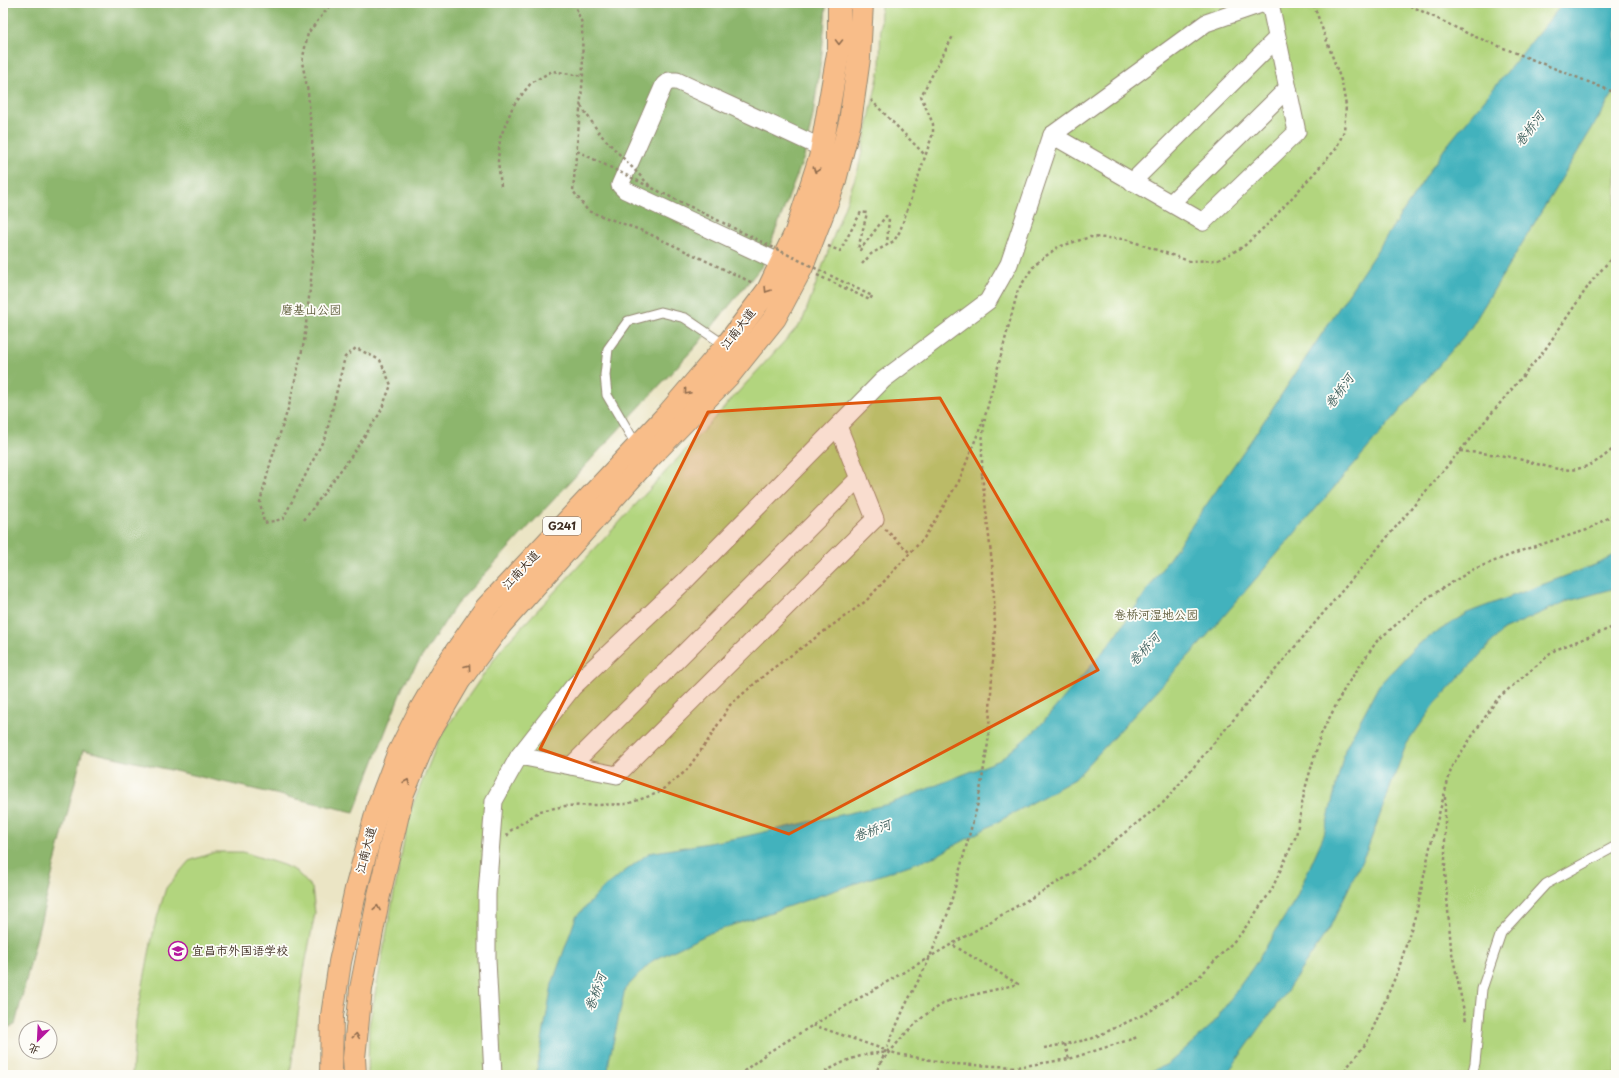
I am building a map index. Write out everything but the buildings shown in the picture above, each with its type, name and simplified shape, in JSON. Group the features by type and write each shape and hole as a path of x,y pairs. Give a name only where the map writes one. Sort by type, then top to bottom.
{"highway":[{"name":"江南大道","path":"355,1075 354,1058 361,989 379,895 403,793 427,736 458,681 501,624 649,458 730,374 775,318 791,265 796,232 822,148 839,48 839,3"},
{"name":"江南大道","path":"331,1075 332,1016 340,962 356,889 378,807 405,740 444,668 486,608 668,414 726,346 768,290 813,239 834,184 850,122 859,58 862,3"}],"street":[{"path":"493,1075 487,960 487,894 494,801 519,756 573,687 684,581 883,380 988,301 1009,264 1052,135 1206,23 1264,3"},
{"path":"1052,135 1203,222 1297,132 1270,3"},
{"path":"1132,182 1277,38"},
{"path":"791,265 625,190 620,185 664,85 669,81 677,81 822,148"},
{"path":"1171,203 1288,88"},
{"path":"519,756 617,775 875,519 838,426"},
{"path":"572,766 858,478"}],"lane":[{"path":"637,446 607,395 605,375 608,349 628,322 661,312 685,318 726,346"},
{"path":"1472,1075 1475,1063 1482,989 1501,933 1546,884 1616,846"}],"path":[{"path":"304,520 352,455 380,413 391,385 380,360 356,348 345,357 326,435 283,519 264,523 260,502 271,461 289,406 304,342 311,280 316,188 308,92 302,62 308,34 332,3"},
{"path":"875,1075 905,1006 927,964 948,913 978,803 988,743 995,626 993,572 982,475 982,442 986,413 1018,290 1035,264 1058,247 1090,237 1125,239 1189,262 1218,260 1243,247 1265,227 1336,149 1344,131 1346,106 1342,83 1313,3"},
{"path":"1405,3 1471,35 1616,93"},
{"path":"862,264 871,254 894,241 900,230 924,155 933,133 933,124 921,96 953,36"},
{"path":"501,186 498,161 500,138 513,106 531,83 552,71 583,76"},
{"path":"856,84 924,155"},
{"path":"581,106 600,134 653,189"},
{"path":"577,152 872,296 870,300 791,265"},
{"path":"813,239 840,251 861,212 867,213 858,249 860,250 886,216 890,218 887,244"},
{"path":"739,1075 767,1053 813,1025 1072,874 1165,801 1544,351 1591,282 1616,253"},
{"path":"1611,258 1616,262"},
{"path":"506,838 510,832 540,811 565,806 627,804 658,793 686,771 709,739 730,705 768,672 866,600 924,538 958,480 986,413"},
{"path":"1460,451 1514,458 1543,467 1568,471 1586,466 1603,458 1616,446"},
{"path":"1044,1048 1091,1039 1149,1012 1197,979 1240,935 1271,891 1296,836 1305,788 1321,734 1346,686 1377,641 1427,598 1474,569 1526,549 1586,530 1616,513"},
{"path":"875,519 910,553"},
{"path":"1341,1075 1367,1042 1398,971 1417,910 1430,847 1452,766 1498,698 1555,650 1616,626"},
{"path":"1445,793 1445,872 1452,948 1467,1026"},
{"path":"878,1066 903,1036 925,1015 948,1001 1018,984 951,944"},
{"path":"813,1025 897,1054"},
{"path":"820,1075 844,1061 876,1052 897,1054 952,1064 1017,1067 1069,1059 1138,1037"},
{"path":"1065,1044 1069,1059"}],"highlighted area":[{"path":"940,398 1098,670 789,834 540,749 708,412"}],"green space":[{"name":"磨基山公园","path":"3,3 826,3 826,7 822,53 813,115 804,157 762,266 697,345 456,605 404,684 354,812 83,750 15,1025 3,1029"},
{"name":"卷桥河湿地公园","path":"881,3 1616,3 1616,1075 368,1075 369,1026 409,814 440,737 502,648 618,524 802,322 858,170 880,68"},
{"path":"215,852 243,852 283,865 296,871 312,888 315,913 304,970 290,1075 132,1075 136,1021 154,928 166,888 189,861"}],"water":[{"name":"卷桥河","path":"1563,3 1616,3 1616,89 1470,329 1199,645 1075,779 936,856 710,933 652,961 625,989 609,1061 608,1075 536,1075 552,984 576,917 604,887 649,853 738,838 889,804 1000,760 1038,728 1112,641 1254,436 1445,148"},
{"path":"1616,554 1616,588 1565,602 1503,630 1435,704 1406,745 1367,850 1330,927 1286,992 1226,1075 1142,1075 1168,1064 1212,1025 1256,963 1295,900 1324,835 1345,749 1379,685 1418,644 1467,613 1600,563"}],"place":[{"name":"宜昌市外国语学校","path":"178,951"}]}
